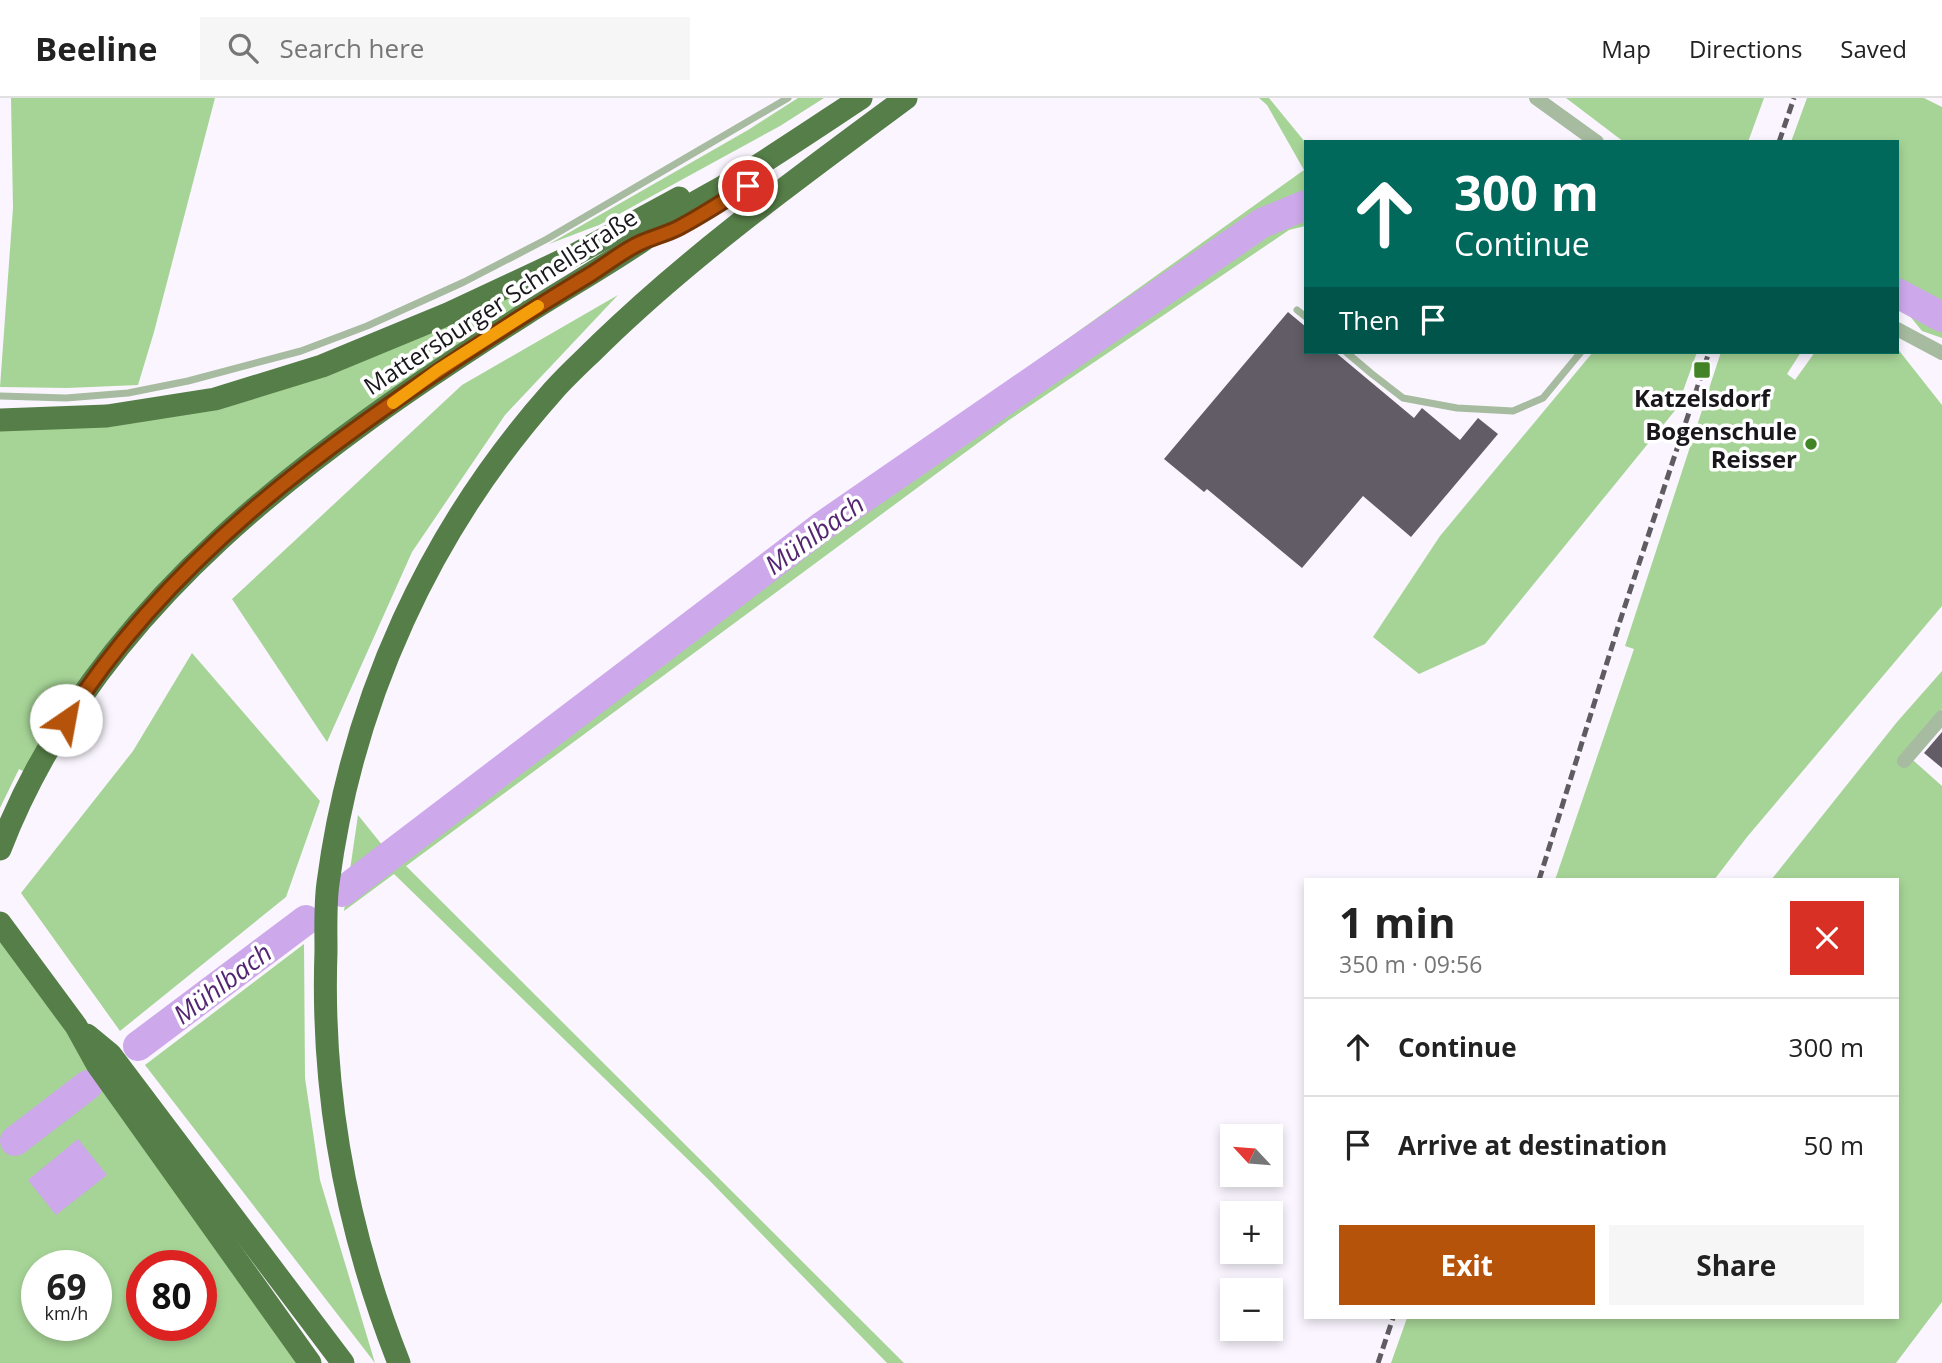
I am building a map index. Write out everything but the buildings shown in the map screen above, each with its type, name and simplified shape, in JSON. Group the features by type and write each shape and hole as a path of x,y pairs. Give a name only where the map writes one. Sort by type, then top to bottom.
{"highway":[{"name":"Mattersburger Schnellstraße","path":"0,849 33,776 81,696 128,633 186,572 264,499 438,370 640,243 671,217 861,98"},
{"path":"640,243 678,228 702,214 884,98"},
{"path":"399,1363 365,1266 339,1149 331,1091 325,976 327,886 346,789 379,677 426,571 457,517 488,471 555,389 638,308 770,200 906,98"},
{"path":"0,420 107,416 215,399 322,366 482,298 574,255 734,168 780,151"},
{"path":"0,923 76,1026 97,1064 310,1363"},
{"path":"76,1026 110,1054 343,1363"},
{"path":"169,1164 321,1363"}],"street":[{"path":"1536,98 1594,140"},
{"path":"1899,330 1942,353"},
{"path":"1904,761 1942,718"}],"lane":[{"path":"0,396 66,398 128,393 188,381 301,351 334,339 464,282 547,240 788,98"},
{"path":"1297,310 1304,315"},
{"path":"1348,354 1403,398 1457,408 1513,411 1543,398 1579,354"}],"green space":[{"path":"11,98 215,98 138,385 0,387 13,208"},
{"path":"798,98 824,98 780,126 599,225 549,244 748,130"},
{"path":"1259,98 1269,98 1304,141 1304,170 1267,105"},
{"path":"1566,98 1764,98 1749,140 1621,140"},
{"path":"1807,98 1924,98 1942,107 1942,338 1922,331 1909,315 1899,310 1899,140 1792,140"},
{"path":"1304,170 1304,226 1289,230 1009,420 406,866 904,1363 887,1363 709,1180 394,874 344,911 358,815 383,846 908,453"},
{"path":"515,282 529,311 186,572 33,776 19,769 0,808 0,420 215,399"},
{"path":"618,295 505,415 412,552 327,742 232,599 462,385"},
{"path":"1899,351 1942,405 1942,606 1716,878 1556,878 1634,649 1625,646 1720,354 1800,354 1787,374 1795,380 1814,354 1899,354"},
{"path":"1591,354 1696,354 1677,408 1485,644 1419,674 1373,637 1440,536"},
{"path":"192,653 320,801 286,897 120,1031 21,893 133,751"},
{"path":"1942,671 1942,709 1905,753 1942,786 1942,1302 1896,1363 1391,1363 1407,1319 1899,1319 1899,878 1773,878 1897,722"},
{"path":"0,923 310,1363 0,1363"},
{"path":"304,944 305,1078 320,1180 375,1363 145,1065"}],"shaded area":[{"path":"78,1139 107,1175 56,1215 28,1180"}],"waterway":[{"name":"Mühlbach","path":"342,892 824,525 1262,223 1304,206"},
{"name":"Mühlbach","path":"1899,294 1942,317"},
{"name":"Mühlbach","path":"138,1046 306,920"},
{"name":"Mühlbach","path":"15,1141 88,1085"}],"railway":[{"path":"1780,140 1794,98"},
{"path":"1540,878 1619,624 1708,354"},
{"path":"1378,1363 1393,1319"}],"slow traffic":[{"path":"393,403 438,370 538,306"}],"place":[{"name":"Katzelsdorf","path":"1702,370"},
{"name":"Bogenschule Reisser","path":"1811,444"}],"route":[{"path":"66,720 128,633 186,572 264,499 438,370 506,326 640,243 678,228 748,186"}]}
